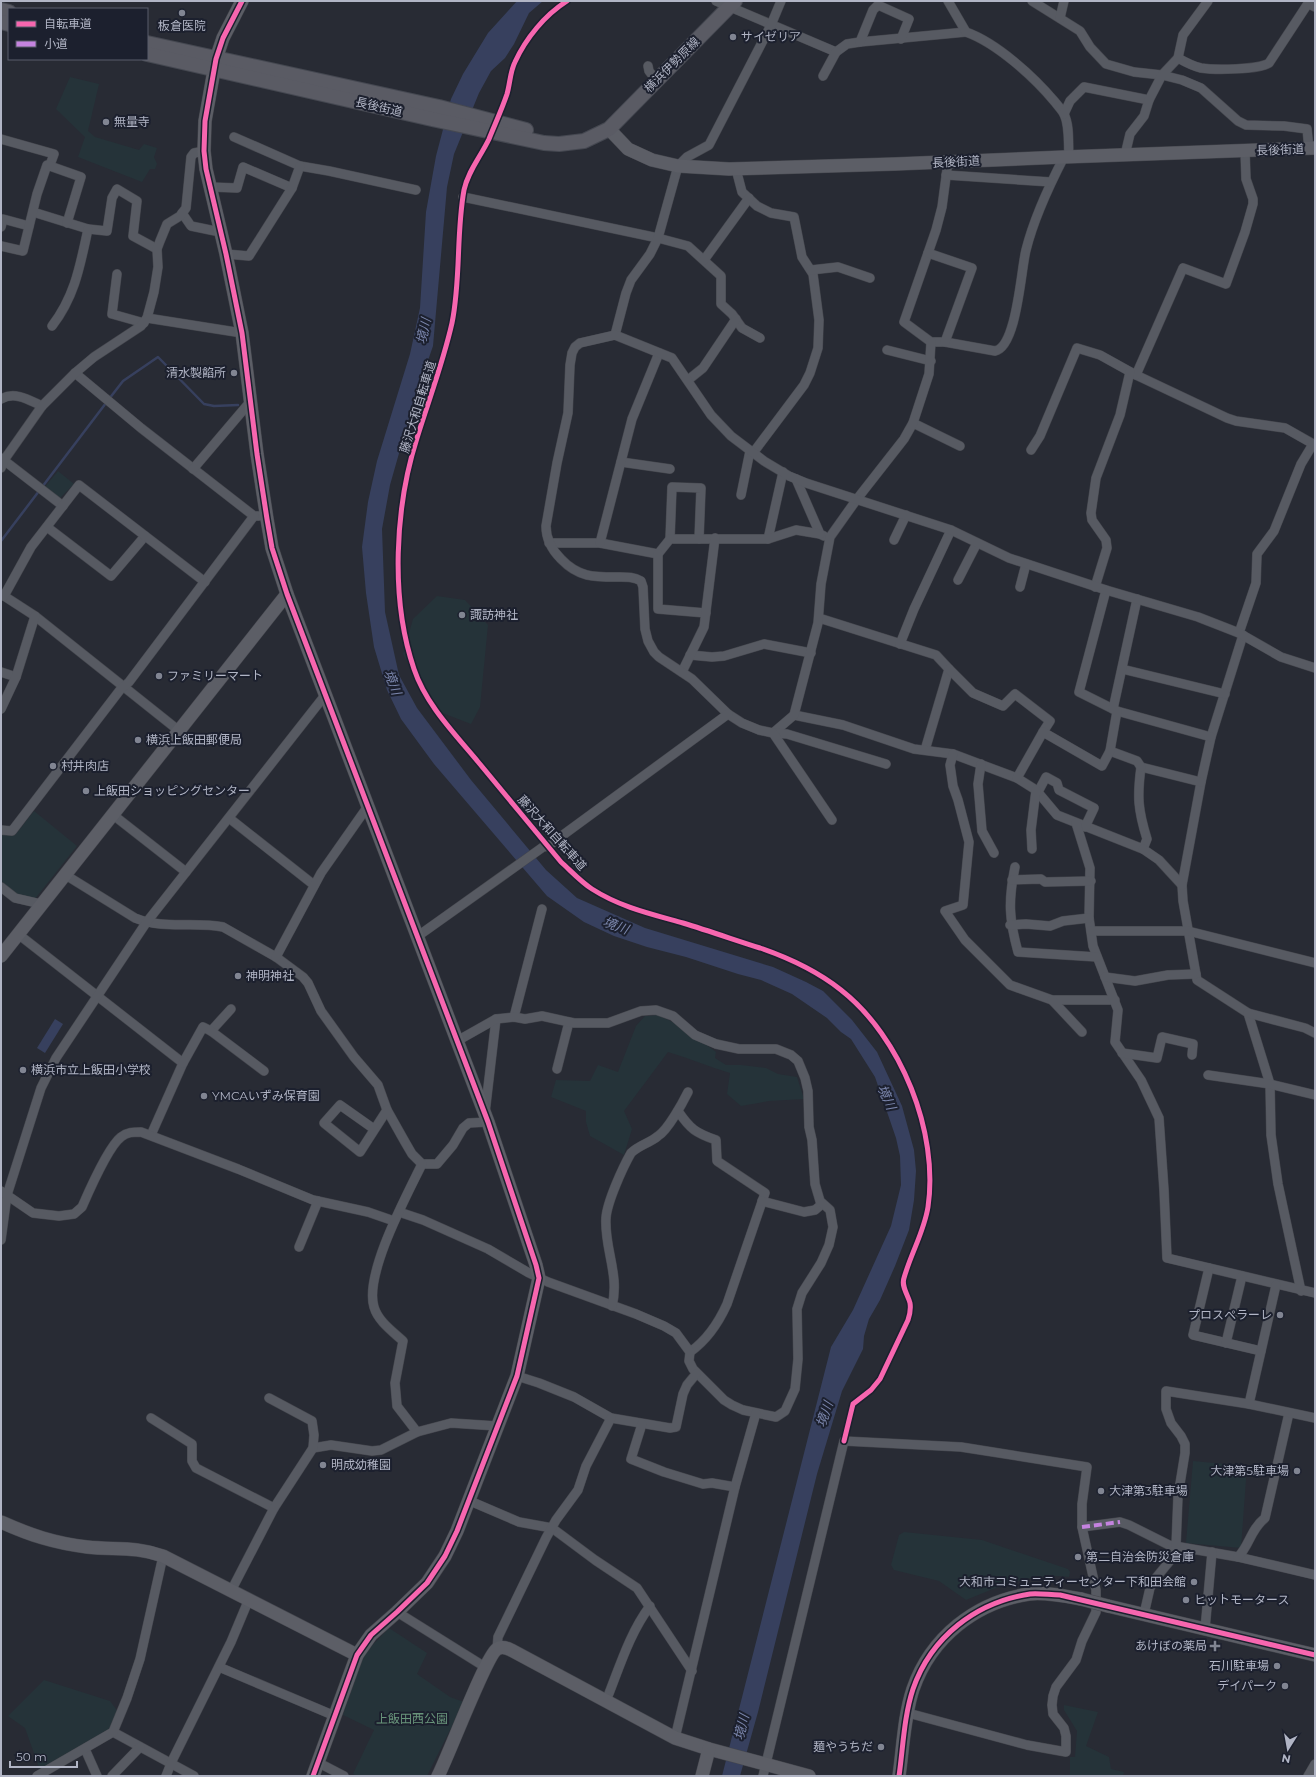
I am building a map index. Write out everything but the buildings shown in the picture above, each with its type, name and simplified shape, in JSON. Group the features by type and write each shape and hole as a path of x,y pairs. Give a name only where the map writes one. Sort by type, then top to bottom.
{"main road":[{"name":"横浜伊勢原線","path":"609,129 732,4"},
{"name":"長後街道","path":"148,43 215,64"},
{"name":"長後街道","path":"148,54 215,64 482,124 554,136 582,135 609,129"}],"street":[{"path":"242,1 223,38 215,64 205,121 204,151 210,187 226,254 242,333 250,402 260,516 287,594 486,1118 536,1265 539,1278 517,1376 470,1501 457,1531 433,1574 419,1592 371,1635 356,1655 319,1764 313,1776"},
{"path":"716,1 732,4 771,25 836,52"},
{"path":"615,334 631,280 650,254 658,238 678,166 687,157 709,145 771,25 781,1"},
{"path":"948,1 966,32"},
{"path":"1032,1 1080,31 1090,47 1106,64 1134,72 1162,75 1182,80 1200,88 1238,121 1246,125 1284,126 1307,129 1312,149"},
{"path":"1060,18 1064,1"},
{"path":"1125,155 1130,134 1144,116 1162,75 1178,58 1183,35 1208,1"},
{"path":"1178,58 1193,66 1215,69 1266,65 1269,63 1307,5 1309,4 1315,7"},
{"path":"860,42 873,10 878,5 909,19 901,39"},
{"path":"823,76 836,52 847,44 966,32 978,36 1024,69 1047,93 1064,114 1067,124 1066,157 1051,182 1026,251 1020,299 1011,329 1002,348 995,351 945,342 931,342 904,322 942,207 947,169 1051,182"},
{"path":"648,66 649,71 656,80"},
{"path":"1064,114 1070,101 1084,87 1150,100"},
{"name":"長後街道","path":"609,129 628,149 652,160 678,166 736,169 947,169 1066,157 1312,149"},
{"path":"234,137 300,166 416,190"},
{"path":"1,139 54,154 50,165 48,165 37,194 23,251 1,246"},
{"path":"62,506 2,462 42,406 75,373 94,357 141,326 145,320 154,292 158,267 157,249 167,224 182,213 186,208 191,157 194,153 204,151"},
{"path":"1096,587 1107,548 1106,540 1092,520 1091,513 1096,478 1120,415 1133,373 1183,268 1226,284 1245,232 1253,204 1253,199 1246,179 1245,151"},
{"path":"50,165 81,177 67,223"},
{"path":"226,254 249,256 292,188 300,166"},
{"path":"210,187 237,188 243,167 292,188"},
{"path":"736,169 742,192 757,206 771,213 794,217 802,257 813,274 819,320 818,348 810,373 804,385 752,452 741,495"},
{"path":"33,212 88,229 107,231 112,198 117,189 137,201 133,236 157,249"},
{"path":"463,198 658,238 688,246 721,276 721,304 736,319 742,328 760,338"},
{"path":"704,260 749,198"},
{"path":"182,213 191,226 220,232"},
{"path":"1,227 3,219 29,226"},
{"path":"52,326 66,306 77,279 88,229"},
{"path":"928,253 972,268 945,342"},
{"path":"811,270 838,267 870,278"},
{"path":"117,274 112,314 242,333"},
{"path":"688,380 703,368 736,319"},
{"path":"886,764 787,734 759,730 742,723 728,714 706,691 660,657 648,641 645,629 643,587 641,581 630,577 602,577 576,572 558,556 546,536 546,526 557,463 568,413 572,353 575,346 580,342 615,334 672,358 711,415 731,436 782,472 796,479 950,530 1009,558 1026,564 1096,587 1198,617 1241,634 1281,657 1315,668"},
{"path":"773,733 794,715 819,618 821,584 830,537 857,499 904,440 913,423 927,385 931,361 931,342"},
{"path":"1031,450 1040,436 1077,348 1100,355 1133,373 1227,418 1236,421 1285,428 1314,444 1302,464 1274,531 1257,554 1256,583 1225,694 1211,737 1182,885 1183,901 1197,980 1248,1012 1305,1028 1315,1033"},
{"path":"887,350 931,361"},
{"path":"600,543 632,419 659,353"},
{"path":"75,373 193,469 260,516"},
{"path":"2,397 19,396 42,406"},
{"path":"193,469 250,402"},
{"path":"913,423 960,446"},
{"path":"621,462 670,469"},
{"path":"768,539 782,472"},
{"path":"796,479 820,534"},
{"path":"178,730 35,616 3,595 31,547 78,485 205,582"},
{"path":"699,539 701,488 672,487 670,539 658,554 658,610 706,613"},
{"path":"894,540 906,515"},
{"path":"1,830 12,831 205,582 260,516"},
{"path":"47,527 111,576 145,536"},
{"path":"670,539 768,539 796,530 830,537"},
{"path":"900,644 914,609 950,530"},
{"path":"682,672 704,627 716,538"},
{"path":"549,543 600,543 658,554"},
{"path":"958,580 977,543"},
{"path":"1020,587 1026,564"},
{"path":"1106,590 1079,692 1115,710 1211,737"},
{"path":"1,956 64,874 287,594"},
{"path":"1043,732 1102,766 1110,751 1122,669 1137,599"},
{"path":"1,709 16,677 35,616"},
{"path":"819,618 936,655 973,693 1003,706 1015,694 1050,721 1017,778"},
{"path":"690,656 724,656 764,644 810,653"},
{"path":"1122,669 1225,694"},
{"path":"925,750 949,670"},
{"path":"1,672 16,677"},
{"path":"1,1240 4,1193 41,1088 56,1058 146,923 326,694"},
{"path":"418,936 543,847 548,846 728,714"},
{"path":"794,715 843,725 914,749 953,754 1017,778 1037,791 1057,815 1142,848 1159,860 1182,885"},
{"path":"773,733 832,820"},
{"path":"1110,751 1137,761 1141,767 1137,794 1141,819 1147,839 1142,848"},
{"path":"953,754 950,765 953,786 969,842 963,905 946,911 965,940 1010,985 1052,1000 1115,1000"},
{"path":"981,764 978,784 982,831 994,853"},
{"path":"1141,767 1201,782"},
{"path":"1032,849 1031,830 1037,791 1046,777 1056,783 1059,790 1094,808 1085,827"},
{"path":"276,957 314,884 368,806"},
{"path":"112,814 186,872"},
{"path":"229,818 314,884"},
{"path":"1076,823 1090,868 1090,918 1093,946 1104,978 1115,1000 1118,1010 1115,1042 1141,1080 1159,1118 1167,1258 1315,1293"},
{"path":"1015,867 1010,902 1010,925 1018,952 1097,957"},
{"path":"64,874 135,918 146,923 211,925 223,927 276,957 295,970 308,983 325,1017 354,1058 378,1085 388,1110 412,1154 422,1164 438,1164 454,1145 463,1128 469,1123 486,1118"},
{"path":"1012,880 1041,879 1044,882 1091,881"},
{"path":"1,887 15,898 42,904"},
{"path":"514,1017 542,909"},
{"path":"1010,925 1026,924 1050,926 1063,921 1090,918"},
{"path":"1091,931 1188,931 1315,963"},
{"path":"18,934 183,1063"},
{"path":"1104,978 1136,981 1168,975 1196,974"},
{"path":"1052,1000 1082,1032"},
{"path":"211,1031 231,1009"},
{"path":"399,1212 422,1220 488,1249 539,1278 636,1314 676,1333 690,1352 689,1361 696,1374 732,1406 769,1417 776,1417 785,1411 793,1396 797,1370 799,1333 797,1321 799,1302 802,1293 821,1263 829,1245 833,1227 830,1210 822,1204 815,1184 812,1140 809,1127 808,1091 805,1078 798,1061 791,1055 776,1049 739,1049 716,1044 695,1035 673,1016 656,1010 640,1011 608,1023 569,1022 542,1016 525,1019 514,1017 496,1019 457,1041"},
{"path":"1248,1012 1270,1084 1271,1135 1278,1184 1301,1290"},
{"path":"486,1118 496,1019"},
{"path":"557,1069 569,1022"},
{"path":"151,1135 183,1063 203,1027 211,1031 264,1071"},
{"path":"1122,1053 1157,1058 1162,1037 1193,1044 1192,1055"},
{"path":"1208,1075 1270,1084 1315,1095"},
{"path":"612,1306 615,1295 615,1279 606,1218 610,1202 631,1153 636,1148 659,1136 678,1112 688,1092"},
{"path":"374,1129 340,1105 324,1123 360,1152 388,1110"},
{"path":"678,1112 687,1125 694,1131 716,1140 717,1161 764,1193 743,1254 734,1287 724,1310 706,1339 690,1352"},
{"path":"4,1193 33,1213 59,1216 74,1214 82,1207 112,1147 121,1137 130,1132 141,1132 318,1201 368,1212 394,1221"},
{"path":"417,1432 396,1406 395,1383 402,1341 380,1320 374,1308 372,1298 373,1284 394,1221 422,1164"},
{"path":"299,1247 318,1201"},
{"path":"762,1201 804,1212 815,1210 822,1204"},
{"path":"1209,1268 1193,1336 1261,1352"},
{"path":"1226,1343 1242,1276"},
{"path":"1249,1404 1276,1285"},
{"path":"517,1376 574,1397 611,1418 670,1428 676,1427 683,1394 687,1385 696,1374"},
{"path":"1144,1614 1150,1588 1173,1557 1176,1546 1178,1496 1185,1453 1181,1436 1171,1423 1166,1409 1166,1391 1249,1404 1315,1418"},
{"path":"231,1591 274,1508 314,1448 312,1421 269,1398"},
{"path":"675,1738 736,1487 756,1413"},
{"path":"1238,1556 1245,1548 1256,1526 1265,1518 1289,1413"},
{"path":"151,1418 192,1444 192,1461 196,1468 274,1508"},
{"path":"497,1649 498,1637 552,1528 578,1490 586,1466 611,1418"},
{"path":"314,1448 331,1445 372,1451 380,1450 417,1432 451,1423 497,1426"},
{"path":"642,1424 631,1459 664,1472 703,1484 712,1483 736,1487"},
{"path":"762,1768 844,1441 961,1447 1087,1467 1082,1504 1082,1527 1096,1590 1096,1612 1082,1641 1076,1660 1056,1687 1053,1696 1053,1714 1064,1728 1066,1736 1066,1752 1026,1745 908,1713"},
{"path":"470,1501 519,1522 552,1528 595,1560 637,1588 692,1671"},
{"path":"1,1522 52,1542 88,1547 137,1549 163,1556 356,1655"},
{"path":"1082,1527 1120,1522 1129,1525 1156,1540 1176,1546 1238,1556 1315,1576"},
{"path":"1205,1629 1212,1552"},
{"path":"37,1776 113,1732 127,1698 140,1659 163,1556"},
{"path":"899,1776 908,1713 913,1689 920,1673 933,1650 951,1630 972,1614 990,1604 1031,1594 1060,1595 1315,1655"},
{"path":"166,1776 219,1667 249,1599"},
{"path":"606,1701 629,1643 641,1618 650,1606"},
{"path":"397,1612 485,1667"},
{"path":"438,1776 492,1654 497,1649 507,1648 675,1738 762,1768 809,1776"},
{"path":"219,1667 335,1716"},
{"path":"113,1732 194,1776"},
{"path":"112,1776 140,1747"},
{"path":"85,1749 97,1776"},
{"path":"702,1776 713,1750"},
{"path":"319,1764 344,1776"},
{"path":"1308,1776 1315,1764"}],"green space":[{"path":"70,77 99,84 88,131 95,137 139,150 144,144 157,148 154,157 157,164 155,169 150,169 142,182 78,157 85,137 56,109"},
{"path":"58,471 74,484 59,499 44,488"},
{"path":"437,596 465,600 488,625 480,707 471,724 440,712 423,692 403,654 413,619"},
{"path":"34,811 77,846 34,900 18,896 1,881 1,834 15,835"},
{"path":"658,1015 679,1025 716,1052 715,1058 726,1065 766,1068 778,1074 797,1077 804,1099 769,1101 741,1106 727,1094 730,1073 668,1052 624,1111 632,1129 624,1155 590,1136 586,1122 586,1111 551,1097 556,1080 590,1081 598,1065 618,1072 636,1026 645,1016"},
{"path":"1193,1461 1247,1466 1241,1548 1186,1543"},
{"path":"904,1532 982,1540 1068,1569 1070,1572 1069,1577 1056,1576 1029,1578 1004,1585 966,1600 939,1581 894,1570 891,1565 899,1535"},
{"name":"上飯田西公園","path":"389,1628 427,1653 417,1674 450,1697 464,1702 427,1776 358,1776 353,1774 374,1730 343,1715 362,1660 368,1650"},
{"path":"44,1680 110,1701 119,1713 113,1727 40,1770 25,1728 8,1716"},
{"path":"1064,1705 1098,1712 1086,1746 1109,1757 1111,1769 1124,1772 1123,1776 1070,1776 1070,1757 1075,1757 1077,1731 1064,1710"}],"water":[{"name":"境川","path":"517,1 543,1 529,13 514,44 505,58 491,71 479,93 454,154 447,187 433,346 413,404 390,485 382,529 385,612 399,675 417,708 471,780 546,870 577,898 645,928 773,967 823,991 852,1020 877,1052 902,1106 914,1150 916,1171 914,1200 909,1230 880,1300 869,1319 864,1336 863,1349 842,1391 817,1474 758,1712 740,1776 722,1776 831,1347 853,1310 891,1226 901,1185 900,1156 896,1138 875,1077 851,1039 841,1032 827,1018 792,994 761,980 614,936 584,922 547,896 434,764 401,719 387,690 374,647 366,593 362,547 368,502 377,461 410,354 420,308 426,212 436,156 451,99 463,74 488,33"},
{"path":"55,1019 63,1024 45,1053 37,1048"}],"waterway":[{"path":"109,399 123,381 158,357 204,404 214,406 238,405"},
{"path":"1,541 106,403"}],"marked path":[{"path":"1082,1527 1120,1522"}],"cycle path":[{"path":"242,1 223,38 216,59 205,121 204,151 206,169 226,254 242,333 257,454 272,548 287,594 488,1122 539,1278 517,1376 457,1531 445,1556 427,1583 371,1635 357,1655 313,1776"},
{"name":"藤沢大和自転車道","path":"567,1 544,20 530,36 519,53 513,66 507,94 501,111 489,139 468,176 464,190 460,223 457,290 452,323 436,381 417,438 404,493 400,523 398,553 399,583 401,613 406,642 419,682 442,719 561,862 584,883 614,901 760,948 782,956 812,971 841,990 862,1010 881,1033 898,1060 911,1088 921,1118 927,1148 930,1178 928,1207 924,1225 903,1281 910,1305 908,1320 880,1379 871,1390 853,1404 844,1441"},
{"path":"899,1776 910,1699 921,1670 931,1653 958,1625 991,1605 1010,1598 1030,1594 1060,1595 1315,1655"}],"place":[{"name":"板倉医院","path":"182,13"},
{"name":"サイゼリア","path":"733,37"},
{"name":"無量寺","path":"106,122"},
{"name":"清水製餡所","path":"234,373"},
{"name":"諏訪神社","path":"462,615"},
{"name":"ファミリーマート","path":"159,676"},
{"name":"横浜上飯田郵便局","path":"138,740"},
{"name":"村井肉店","path":"53,766"},
{"name":"上飯田ショッピングセンター","path":"86,791"},
{"name":"神明神社","path":"238,976"},
{"name":"横浜市立上飯田小学校","path":"23,1070"},
{"name":"YMCAいずみ保育園","path":"204,1096"},
{"name":"プロスぺラーレ","path":"1280,1315"},
{"name":"明成幼稚園","path":"323,1465"},
{"name":"大津第5駐車場","path":"1297,1471"},
{"name":"大津第3駐車場","path":"1101,1491"},
{"name":"第二自治会防災倉庫","path":"1078,1557"},
{"name":"大和市コミュニティーセンター下和田会館","path":"1194,1582"},
{"name":"ヒットモータース","path":"1186,1600"},
{"name":"あけぼの薬局","path":"1215,1646"},
{"name":"石川駐車場","path":"1277,1666"},
{"name":"デイパーク","path":"1285,1686"},
{"name":"麺やうちだ","path":"881,1747"}]}
